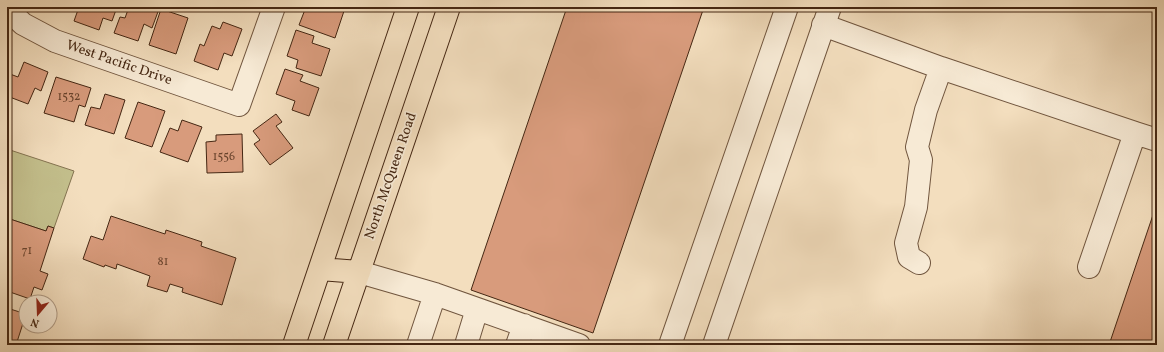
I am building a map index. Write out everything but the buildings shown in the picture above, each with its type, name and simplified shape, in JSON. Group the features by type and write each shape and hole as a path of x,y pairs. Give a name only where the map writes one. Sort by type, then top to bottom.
{"main road":[{"path":"294,345 408,7"},
{"name":"North McQueen Road","path":"334,345 449,7"},
{"path":"320,269 359,272"}],"street":[{"name":"West Pacific Drive","path":"7,9 23,24 55,41 239,104 274,7"},
{"path":"670,345 787,7"},
{"path":"714,345 826,16 941,68 1157,140"},
{"path":"919,263 909,257 906,242 916,207 921,160 917,147 926,110 941,68"},
{"path":"1089,267 1135,133"},
{"path":"359,272 435,294 477,309 520,335 572,344"},
{"path":"418,345 435,294"},
{"path":"466,345 477,309"}],"shaded area":[{"path":"7,149 74,171 54,228 48,226 46,231 7,218"}]}
